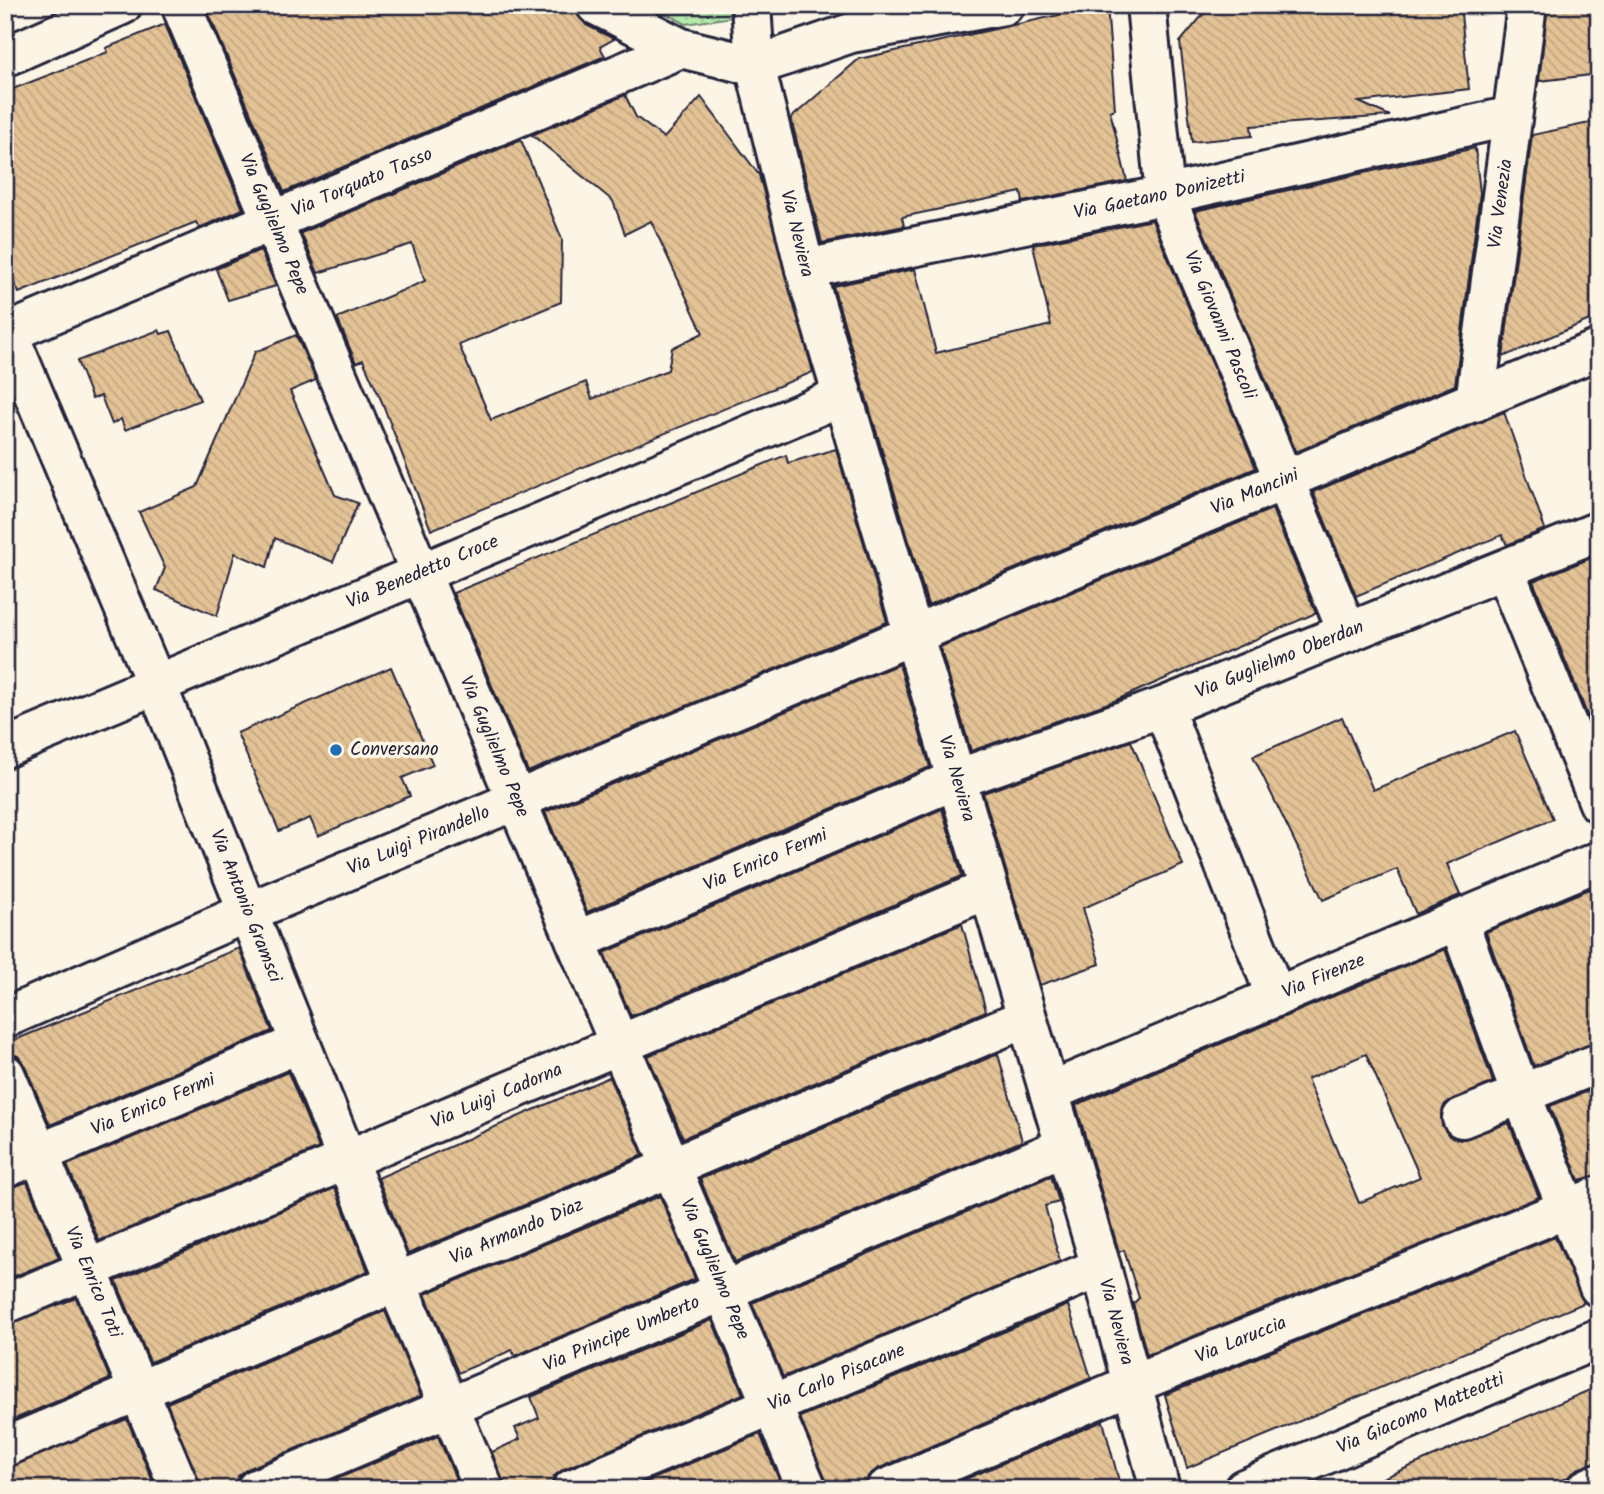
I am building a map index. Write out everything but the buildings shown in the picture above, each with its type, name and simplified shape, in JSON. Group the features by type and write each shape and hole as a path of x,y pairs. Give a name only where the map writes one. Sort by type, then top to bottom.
{"street":[{"path":"5,57 122,5"},
{"name":"Via Guglielmo Pepe","path":"181,5 807,1489"},
{"path":"596,5 681,48 755,66 851,33 1004,5"},
{"name":"Via Neviera","path":"751,5 755,66 805,269 1135,1383 1160,1489"},
{"name":"Via Giovanni Pascoli","path":"1146,5 1165,195 1348,633"},
{"name":"Via Venezia","path":"1475,402 1527,5"},
{"name":"Via Torquato Tasso","path":"6,331 681,48"},
{"name":"Via Gaetano Donizetti","path":"805,269 1165,195 1512,116"},
{"name":"Via Antonio Gramsci","path":"6,331 157,686 397,1284 484,1489"},
{"name":"Via Mancini","path":"912,634 1599,349"},
{"name":"Via Benedetto Croce","path":"5,748 842,396"},
{"name":"Via Guglielmo Oberdan","path":"957,779 1163,707 1599,531"},
{"path":"1505,571 1599,803"},
{"name":"Via Luigi Pirandello","path":"5,1018 248,912 912,634"},
{"path":"1163,707 1276,997"},
{"name":"Via Enrico Fermi","path":"576,941 957,779"},
{"name":"Via Firenze","path":"1049,1092 1599,861"},
{"name":"Via Luigi Cadorna","path":"5,1304 988,889"},
{"path":"1458,920 1521,1094 1584,1202 1599,1287"},
{"name":"Via Armando Diaz","path":"5,1447 140,1393 1026,1018"},
{"name":"Via Enrico Fermi","path":"22,1161 300,1043"},
{"path":"1462,1118 1599,1063"},
{"name":"Via Enrico Toti","path":"5,1074 22,1161 88,1270 180,1489"},
{"name":"Via Principe Umberto","path":"256,1489 1064,1147"},
{"name":"Via Laruccia","path":"886,1489 1135,1383 1584,1202"},
{"name":"Via Carlo Pisacane","path":"572,1489 1101,1267"},
{"name":"Via Giacomo Matteotti","path":"1244,1489 1599,1338"},
{"path":"1586,1489 1599,1483"}],"green space":[{"path":"650,5 738,5 739,16 686,24"}],"place":[{"name":"Conversano","path":"336,750"}]}
